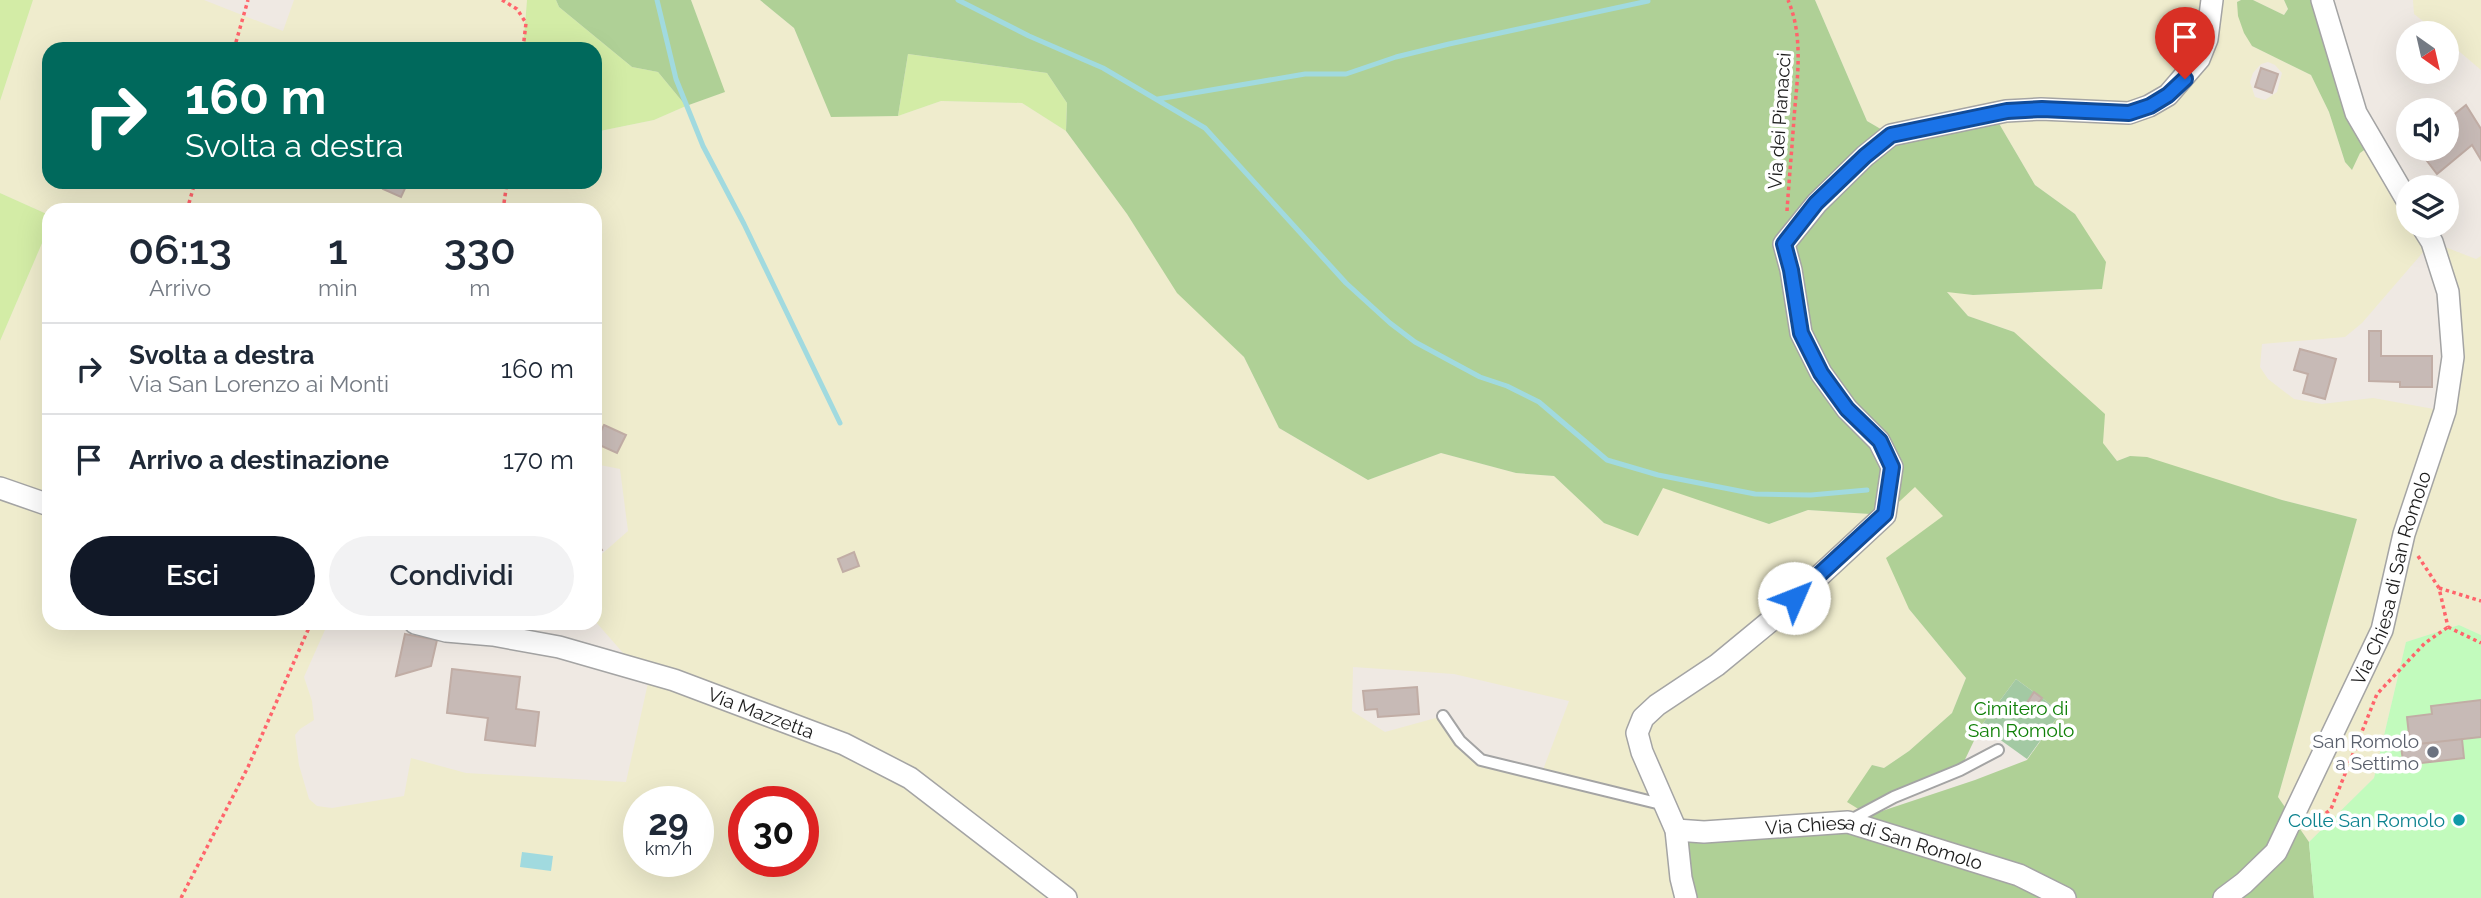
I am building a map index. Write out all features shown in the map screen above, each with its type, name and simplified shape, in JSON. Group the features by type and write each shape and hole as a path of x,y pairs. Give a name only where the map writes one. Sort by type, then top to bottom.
{"street":[{"path":"1686,898 1675,830 1637,733 1643,718 1657,705 1717,665 1774,618 1885,514 1892,467 1880,441 1847,409 1821,373 1801,333 1784,244 1816,203 1891,135 2007,111 2042,109 2129,113 2150,106 2168,95 2199,59 2207,39 2212,0"},
{"path":"2322,0 2356,113 2396,181"},
{"name":"Via Chiesa di San Romolo","path":"2224,898 2276,852 2382,630 2404,534 2445,411 2453,356 2448,292 2430,238"},
{"path":"0,488 42,503"},
{"name":"Via Mazzetta","path":"442,630 493,635 559,647 674,680 844,744 910,778 1066,898"},
{"name":"Via Chiesa di San Romolo","path":"1675,830 1704,832 1849,822 2019,875 2065,898"}],"lane":[{"path":"1443,716 1460,741 1481,760 1665,805"},
{"path":"1849,822 1894,797 1960,771 1998,750"}],"path":[{"path":"236,42 248,0"},
{"path":"502,0 517,9 526,23 524,42"},
{"name":"Via dei Pianacci","path":"1784,244 1798,72 1798,40 1788,0"},
{"path":"2404,534 2439,588 2448,627"},
{"path":"2439,588 2481,601"},
{"path":"2448,627 2481,643"},
{"path":"2307,830 2331,809 2377,694 2425,643 2448,627"},
{"path":"181,898 248,766 308,630"}],"shaded area":[{"path":"33,0 204,0 283,31 294,0 527,0 524,42 42,42 42,189 602,189 602,131 654,120 724,92 691,0 760,0 794,28 831,116 898,116 941,101 1022,103 1066,131 1127,214 1175,289 1244,357 1279,428 1368,480 1441,453 1516,473 1554,476 1604,523 1663,487 1769,524 1808,510 1885,515 1915,486 1944,516 1909,609 1966,678 1952,713 1909,751 1884,768 1872,765 1865,813 1686,898 0,898 0,341 42,243 42,630 325,630 304,677 312,701 314,720 295,735 299,765 309,799 317,806 332,808 404,796 411,758 466,773 626,782 650,674 638,670 602,629 602,554 628,531 620,469 602,465 602,203 42,203 42,212 0,193 0,101","holes":["1353,667 1454,674 1569,701 1541,775 1481,760 1443,716 1385,732 1352,711"]},
{"path":"1815,0 2209,0 2208,15 2180,78 2126,109 2042,107 1891,135 1867,121"},
{"path":"2215,0 2241,0 2237,2 2252,46 2311,75 2329,112 2345,162 2352,170 2360,153 2374,143 2396,181 2396,238 2430,238 2432,242 2476,259 2481,256 2481,635 2459,625 2406,642 2374,778 2309,842 2278,797 2357,519 2130,456 2117,461 2014,332 1968,316 1946,291 1973,295 2102,289 2075,214 2035,185 1994,115 2169,100","holes":["2268,62 2282,73 2277,92 2265,100 2255,97 2250,82 2253,73 2261,64","2431,243 2453,357 2445,411 2373,398 2322,404 2294,399 2268,379 2260,367 2262,344 2345,337 2362,323"]},
{"path":"2253,0 2284,0 2288,9 2284,15"},
{"path":"2413,0 2481,0 2481,70 2459,51 2459,21 2423,21 2414,14"}],"green space":[{"path":"0,0 33,0 0,101"},
{"path":"527,0 556,0 559,7 602,42 524,42"},
{"path":"556,0 691,0 725,92 686,106 658,72 632,67 559,7"},
{"path":"760,0 1815,0 1867,121 1891,135 1994,115 2035,185 2075,214 2106,262 2102,289 1973,295 1947,292 1968,316 2014,332 2105,414 2103,443 2117,461 2130,456 2147,457 2282,500 2357,519 2278,797 2309,842 2314,898 1686,898 1676,830 1849,822 2027,760 2061,712 2016,679 1981,726 1960,770 1865,813 1847,802 1872,765 1884,768 1909,751 1952,713 1966,678 1909,609 1886,558 1943,516 1915,487 1885,515 1808,510 1769,524 1663,488 1638,536 1604,523 1554,476 1516,473 1441,453 1368,480 1279,428 1244,357 1177,293 1127,214 1066,131 1067,103 1047,73 908,54 898,116 831,117 794,28"},
{"path":"2253,0 2284,15 2288,9 2284,0 2322,0 2374,143 2360,153 2352,170 2345,162 2329,112 2311,75 2252,46 2238,16 2237,2"},
{"path":"602,42 632,67 658,72 686,106 654,120 602,131"},
{"path":"908,54 1047,73 1067,103 1066,131 1022,103 941,101 898,116"},
{"path":"0,193 42,212 42,243 0,341"},
{"path":"2459,625 2481,635 2481,898 2314,898 2309,842 2374,778 2406,642"},
{"name":"Cimitero di San Romolo","path":"2016,679 2061,712 2027,759 1981,726"}],"water":[{"path":"522,852 553,856 551,871 520,867"}],"building":[{"path":"2261,68 2278,74 2272,93 2255,87"},
{"path":"2466,105 2481,129 2481,160 2472,145 2459,156 2459,111"},
{"path":"2427,161 2453,161 2437,174"},
{"path":"383,189 405,189 401,197"},
{"path":"2369,331 2381,331 2381,356 2432,356 2432,387 2400,387 2400,382 2369,381"},
{"path":"2300,349 2336,359 2325,399 2303,393 2308,374 2294,370"},
{"path":"604,425 626,435 617,453 602,446"},
{"path":"854,552 859,566 843,572 838,559"},
{"path":"405,634 437,640 431,666 396,676"},
{"path":"452,669 520,677 516,709 539,712 535,746 485,740 488,718 447,713"},
{"path":"1417,687 1419,714 1378,717 1377,709 1365,710 1363,691"},
{"path":"2034,692 2042,698 2033,711 2025,706"},
{"path":"2481,700 2481,737 2401,746 2400,736 2409,735 2407,717 2432,714 2431,706"},
{"name":"San Romolo a Settimo","path":"2462,739 2464,758 2413,764 2412,760 2403,761 2401,746"}],"waterway":[{"path":"657,0 676,79 703,146 744,224 840,423"},
{"path":"958,0 1029,36 1103,68 1205,128 1346,283 1390,323 1415,342 1480,377 1507,386 1539,402 1607,460 1658,475 1755,494 1811,495 1867,490"},
{"path":"1158,99 1305,74 1346,74 1396,57 1449,44 1648,1"}],"place":[{"name":"San Romolo a Settimo","path":"2433,752"},
{"name":"Colle San Romolo","path":"2459,820"}],"route":[{"path":"1794,598 1885,514 1892,467 1880,441 1847,409 1821,373 1801,333 1784,244 1816,203 1891,135 1995,112 2042,109 2129,113 2150,106 2168,95 2185,79"}]}
